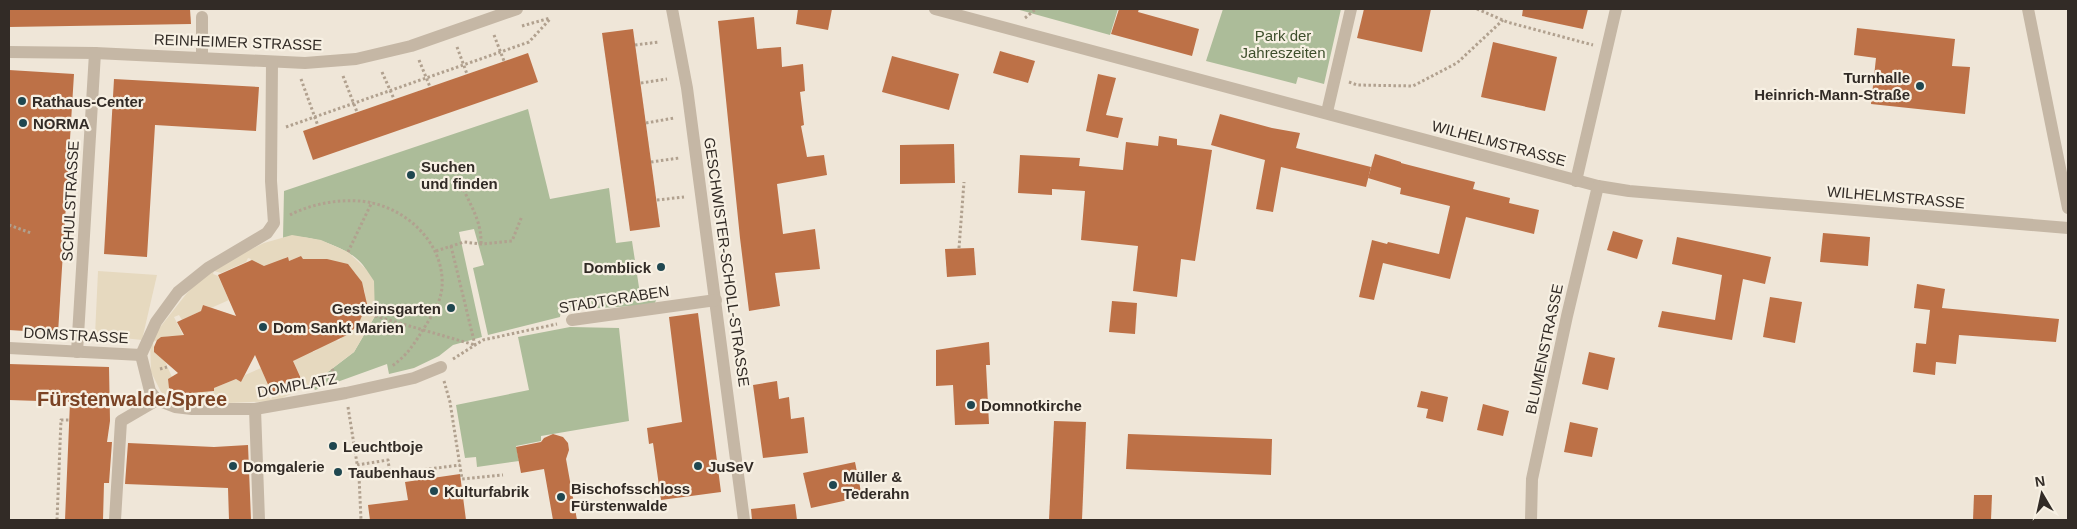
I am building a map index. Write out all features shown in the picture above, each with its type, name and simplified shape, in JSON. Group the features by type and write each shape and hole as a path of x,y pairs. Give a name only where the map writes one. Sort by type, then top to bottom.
{"street":[{"name":"REINHEIMER STRASSE","path":"9,52 95,53 305,64 356,59 411,46 517,9"},
{"name":"GESCHWISTER-SCHOLL-STRASSE","path":"672,9 687,88 744,520"},
{"name":"WILHELMSTRASSE","path":"935,9 1327,112 1576,181 1629,192 2068,228"},
{"path":"1327,112 1351,9"},
{"path":"1576,181 1616,9"},
{"path":"2028,9 2068,208"},
{"path":"202,16 202,58"},
{"name":"SCHULSTRASSE","path":"77,352 95,53"},
{"path":"115,520 121,421 157,400 150,391 141,355 156,322 178,292 208,268 267,233 274,223 272,63"},
{"name":"BLUMENSTRASSE","path":"1531,520 1532,480 1567,316 1598,186"},
{"name":"STADTGRABEN","path":"572,320 716,300"},
{"name":"DOMSTRASSE","path":"9,348 141,355"},
{"name":"DOMPLATZ","path":"157,400 175,407 192,409 255,409 346,393 414,378 441,367"},
{"path":"255,409 259,520"}],"path":[{"path":"1477,9 1503,20 1606,48"},
{"path":"272,132 529,42 551,18"},
{"path":"1335,78 1357,85 1412,86 1457,64 1503,20"},
{"path":"494,35 504,61"},
{"path":"635,45 659,42"},
{"path":"457,47 467,74"},
{"path":"419,59 430,87"},
{"path":"382,72 394,99"},
{"path":"342,76 357,112"},
{"path":"301,79 318,126"},
{"path":"640,83 667,79"},
{"path":"646,123 674,118"},
{"path":"651,162 679,158"},
{"path":"456,171 460,184 474,208 482,233 481,244"},
{"path":"959,248 964,182"},
{"path":"657,200 684,196"},
{"path":"274,223 297,211 327,204 351,201 372,202 390,209 424,233 436,252 442,287 437,307 406,356 384,370"},
{"path":"348,252 372,202"},
{"path":"436,252 464,242 481,244 512,241 522,216"},
{"path":"9,225 31,233"},
{"path":"451,246 475,345"},
{"path":"375,316 475,345"},
{"name":"STADTGRABEN","path":"475,345 483,340 517,334 572,320"},
{"path":"441,367 475,345"},
{"path":"450,402 462,478 504,475"},
{"path":"57,520 61,420 69,420"},
{"path":"350,421 357,466 362,520"},
{"path":"357,466 388,460 390,474 460,465"}],"green space":[{"path":"1016,9 1118,9 1110,35"},
{"name":"Park der Jahreszeiten","path":"1223,9 1341,9 1324,84 1298,77 1296,84 1206,61"},
{"path":"528,109 550,199 609,188 616,243 632,241 640,294 656,292 657,298 654,305 561,310 560,317 488,335 473,268 484,265 474,229 459,232 482,337 453,345 439,356 414,368 389,374 387,364 315,390 312,384 354,352 375,316 368,275 361,262 341,249 316,240 304,237 283,238 284,191"},
{"path":"570,327 619,328 629,421 541,436 541,441 516,446 519,461 477,467 476,457 465,458 456,405 529,390 518,337"}],"shaded area":[{"path":"292,235 321,240 348,252 366,269 374,281 375,316 354,352 312,384 276,401 182,405 161,392 151,372 150,340 187,293 206,274 234,257 264,243","holes":["301,256 306,266 319,259 323,259 324,264 355,273 358,290 364,289 365,293 352,331 338,335 341,339 338,341 334,337 315,345 317,350 313,352 311,347 293,361 303,382 307,384 306,386 301,384 273,396 271,399 268,397 271,392 261,368 245,375 241,382 236,379 214,388 213,396 207,396 209,389 176,393 169,388 172,377 163,357 154,352 153,342 170,336 176,341 184,337 174,317 179,315 182,320 201,311 203,305 211,308 229,300 218,276 213,274 214,271 221,273 246,262 248,258 251,259 249,263 271,269 272,263 285,263 284,258 287,257 289,261"]},
{"path":"98,271 157,275 142,340 95,335"}],"building":[{"path":"9,9 190,9 191,24 9,27"},
{"path":"798,9 832,9 828,30 796,24"},
{"path":"1119,9 1139,9 1138,12 1199,29 1192,56 1111,34"},
{"path":"1364,9 1431,9 1422,52 1357,38"},
{"path":"1523,9 1588,9 1583,29 1522,16"},
{"path":"754,17 757,49 781,47 782,67 803,64 805,91 800,92 804,125 801,126 807,157 824,155 827,175 777,184 783,234 815,229 820,269 775,273 780,306 749,311 718,21"},
{"name":"Turnhalle Heinrich-Mann-Straße","path":"1857,28 1955,39 1952,66 1970,67 1965,114 1871,104 1876,58 1854,55"},
{"path":"633,29 660,227 630,231 602,33"},
{"path":"1493,42 1557,57 1545,111 1481,97"},
{"path":"1000,51 1035,61 1028,83 993,73"},
{"path":"528,53 538,82 313,160 303,131"},
{"path":"892,56 959,74 949,110 882,92"},
{"path":"9,70 74,74 58,333 9,330"},
{"path":"1098,74 1116,78 1106,115 1123,118 1118,138 1086,131"},
{"path":"114,79 259,87 256,131 155,125 147,257 104,254"},
{"path":"1220,114 1272,128 1300,133 1296,148 1371,167 1366,187 1281,167 1273,212 1256,209 1265,160 1211,145"},
{"path":"1159,136 1177,139 1177,145 1212,150 1195,261 1181,259 1177,297 1133,291 1138,246 1081,240 1085,191 1052,189 1052,195 1018,193 1020,155 1080,158 1079,166 1123,170 1126,142 1158,146"},
{"path":"954,144 955,183 900,184 900,145"},
{"path":"1375,154 1401,163 1475,182 1473,189 1510,198 1509,203 1539,210 1534,234 1466,217 1450,279 1383,263 1374,300 1359,297 1372,240 1439,254 1450,206 1400,194 1401,188 1368,178"},
{"path":"1613,231 1643,240 1637,259 1607,250"},
{"path":"1823,233 1870,237 1868,266 1820,262"},
{"path":"1677,237 1771,257 1765,284 1743,279 1732,340 1658,327 1662,311 1715,320 1722,275 1672,264"},
{"path":"974,248 976,275 947,277 945,249"},
{"name":"Dom Sankt Marien","path":"301,256 303,259 327,259 348,264 362,282 367,304 358,325 347,335 293,361 303,383 273,396 255,355 241,382 236,379 214,388 214,391 179,394 169,388 168,379 178,373 154,352 157,340 161,337 184,335 177,322 201,311 203,305 236,316 218,275 252,260 264,266 288,257 289,261"},
{"path":"1917,284 1945,289 1942,308 2059,319 2056,342 1959,335 1956,364 1936,362 1935,375 1913,372 1916,343 1926,344 1930,310 1914,308"},
{"path":"1770,297 1802,302 1795,343 1763,337"},
{"path":"1112,301 1137,303 1135,334 1109,332"},
{"path":"698,313 721,492 661,500 653,443 649,444 647,428 682,422 669,317"},
{"name":"Domnotkirche","path":"989,342 990,365 986,365 989,424 955,425 953,385 936,386 936,350"},
{"path":"1589,352 1615,358 1608,390 1582,384"},
{"path":"9,364 109,367 110,421 107,442 112,442 109,483 104,483 103,520 65,520 70,402 9,400"},
{"path":"777,381 779,399 789,397 791,419 804,417 808,453 763,458 753,385"},
{"path":"1421,391 1448,397 1443,422 1426,418 1428,409 1417,407"},
{"path":"1483,404 1509,411 1503,436 1477,430"},
{"path":"1054,421 1086,422 1082,520 1049,520"},
{"path":"1570,422 1598,428 1592,457 1564,452"},
{"name":"Bischofsschloss Fürstenwalde","path":"553,434 563,437 568,443 569,450 566,459 577,520 553,520 544,469 521,473 516,447 541,442 544,438"},
{"path":"1128,434 1272,439 1271,475 1126,469"},
{"path":"128,443 214,447 248,445 251,520 229,520 228,488 125,484"},
{"name":"Müller & Tederahn","path":"855,462 862,497 811,508 803,473"},
{"name":"Kulturfabrik","path":"460,474 466,520 370,520 368,505 408,500 405,482"},
{"path":"1974,495 1992,495 1991,520 1973,520"},
{"path":"795,504 797,520 752,520 751,509"}],"place":[{"name":"Turnhalle Heinrich-Mann-Straße","path":"1920,86"},
{"name":"Rathaus-Center","path":"22,101"},
{"name":"NORMA","path":"23,123"},
{"name":"Suchen und finden","path":"411,175"},
{"name":"Domblick","path":"661,267"},
{"name":"Gesteinsgarten","path":"451,308"},
{"name":"Dom Sankt Marien","path":"263,327"},
{"name":"Domnotkirche","path":"971,405"},
{"name":"Leuchtboje","path":"333,446"},
{"name":"Domgalerie","path":"233,466"},
{"name":"JuSeV","path":"698,466"},
{"name":"Taubenhaus","path":"338,472"},
{"name":"Müller & Tederahn","path":"833,485"},
{"name":"Kulturfabrik","path":"434,491"},
{"name":"Bischofsschloss Fürstenwalde","path":"561,497"}],"district":[{"name":"Fürstenwalde/Spree","path":"132,399"}]}
